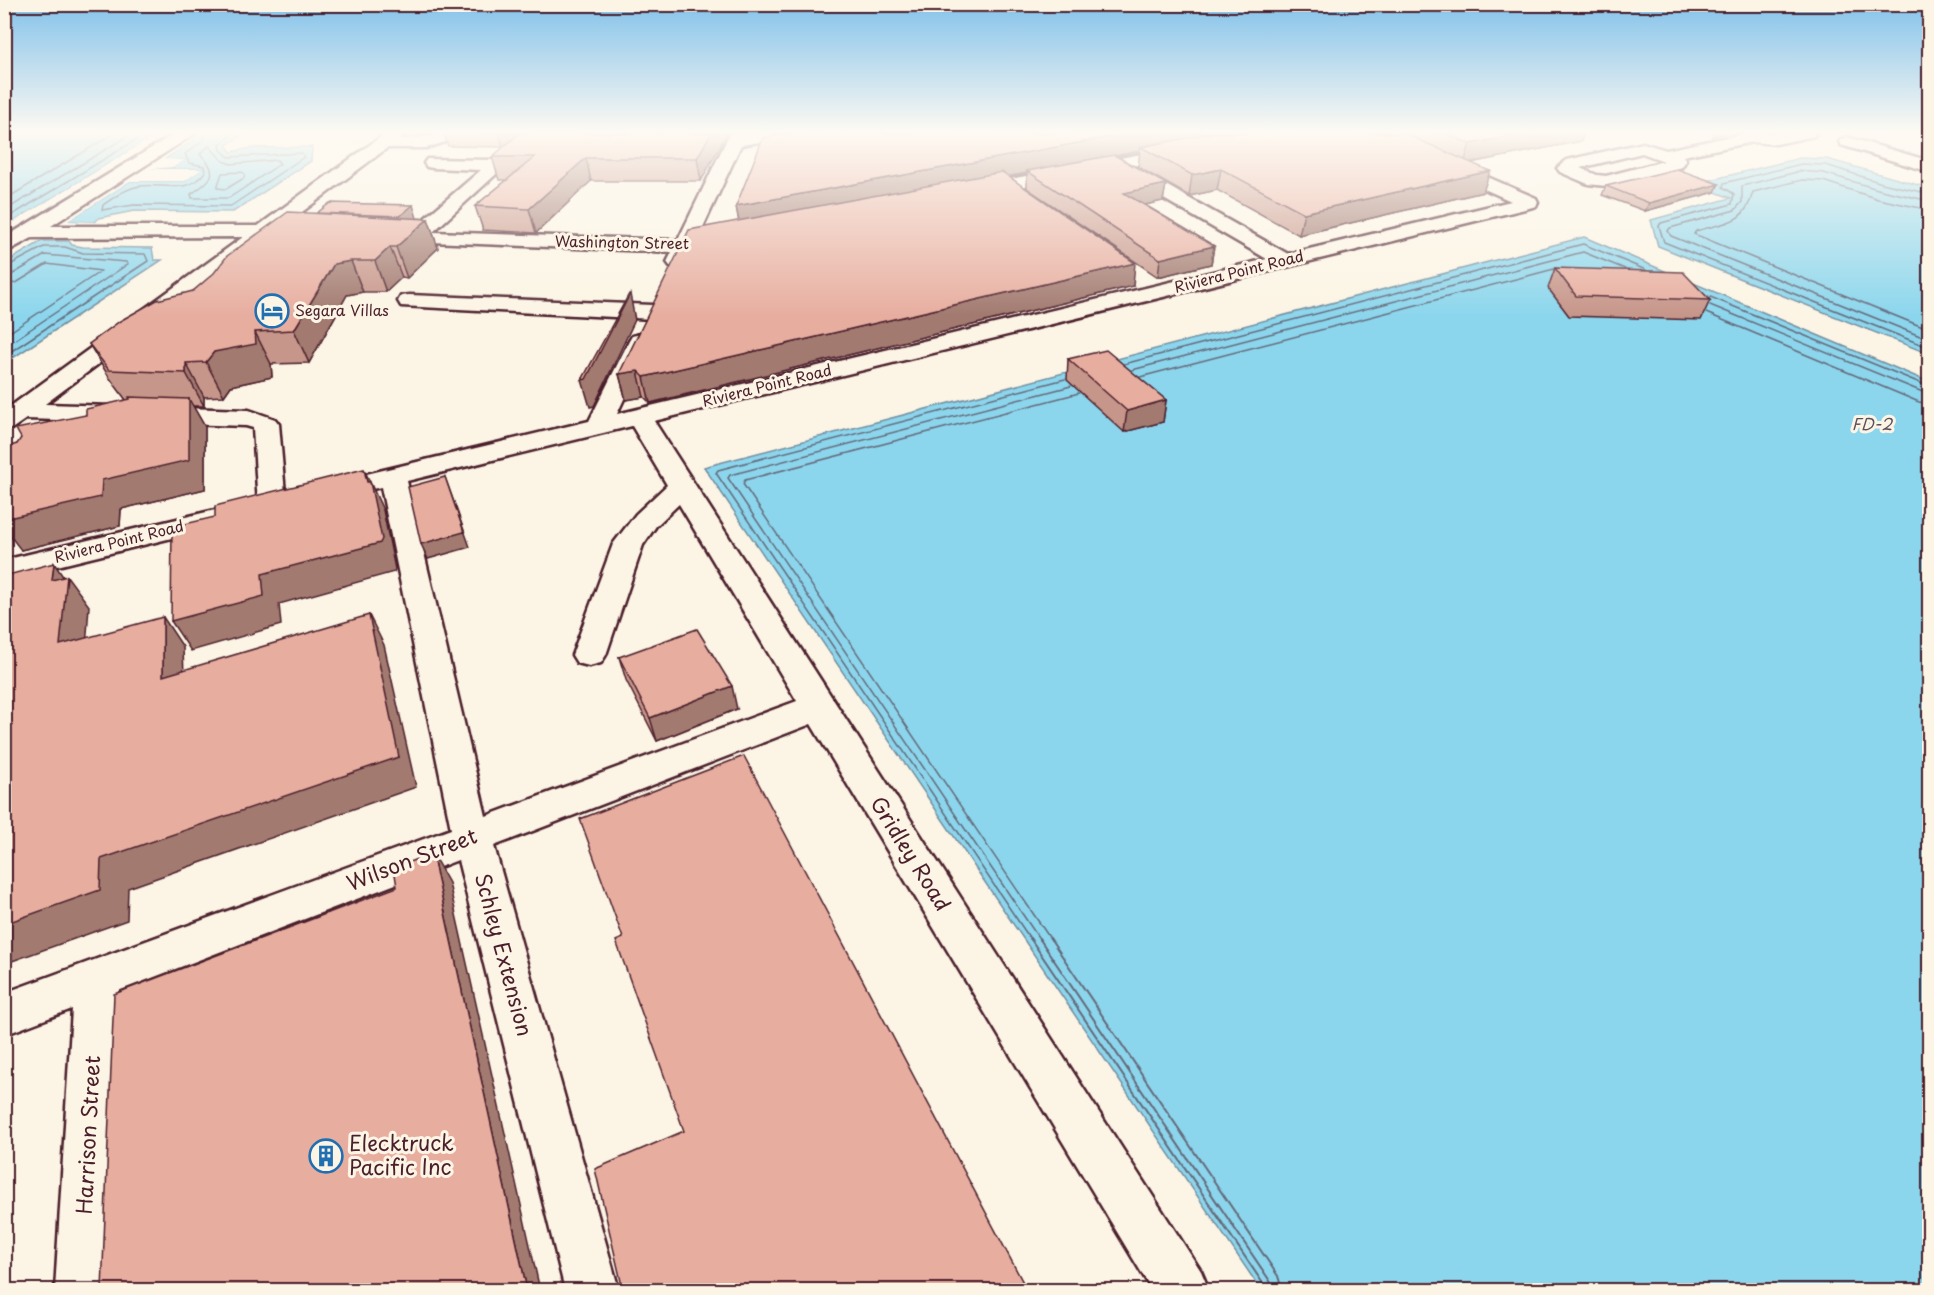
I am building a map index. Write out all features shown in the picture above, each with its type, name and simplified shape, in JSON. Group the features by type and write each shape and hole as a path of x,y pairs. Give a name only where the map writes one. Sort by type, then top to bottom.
{"street":[{"path":"4,247 91,193"},
{"path":"13,417 315,193"},
{"path":"415,237 464,193"},
{"path":"598,426 710,193"},
{"path":"1019,193 1026,198"},
{"path":"1167,193 1284,261"},
{"name":"Riviera Point Road","path":"4,570 639,417 1151,284 1284,261 1529,202 1510,193"},
{"path":"29,232 321,234"},
{"name":"Washington Street","path":"368,235 685,246 739,237"},
{"path":"195,281 225,282 229,285"},
{"path":"408,301 653,312"},
{"path":"135,325 170,326"},
{"path":"13,417 249,418 266,424 271,506"},
{"name":"Gridley Road","path":"639,417 1182,1290"},
{"name":"Schley Extension","path":"392,476 472,838 591,1290"},
{"path":"589,655 628,543 646,520 682,486"},
{"name":"Wilson Street","path":"4,1014 819,707"},
{"name":"Harrison Street","path":"81,1290 96,980"}],"water":[{"path":"5,193 60,193 5,227"},
{"path":"110,193 261,193 233,212 134,211 99,218 95,222 67,221"},
{"path":"1719,193 1929,193 1929,354 1658,246 1651,220 1731,198"},
{"name":"FD-2","path":"1584,237 1929,382 1929,1290 1261,1290 704,467"},
{"path":"42,241 69,241 72,245 83,247 152,248 154,260 162,260 5,363 5,263"}],"pier":[{"path":"60,193 65,193 4,230 5,227"},
{"path":"105,193 111,193 68,221 95,222 91,225 65,223 65,219"}],"building":[{"path":"490,193 546,193 529,209 475,206"},
{"path":"741,193 804,193 736,206"},
{"path":"886,193 1033,193 1135,263 644,377 638,371 619,374 689,230"},
{"path":"1061,193 1125,193 1214,246 1160,259"},
{"path":"1267,193 1391,193 1304,213"},
{"path":"1625,193 1684,193 1649,203"},
{"path":"330,203 413,205 400,216 317,213"},
{"path":"288,212 428,219 396,247 390,247 375,261 334,264 294,330 255,332 256,344 214,352 206,362 186,363 186,373 109,370 89,344 120,321 157,300 193,291 214,273 227,256"},
{"path":"1555,268 1683,272 1710,300 1576,296"},
{"path":"629,294 586,379 582,380"},
{"path":"1106,350 1166,400 1127,411 1068,359"},
{"path":"129,397 189,399 189,460 102,480 101,497 4,519 4,471 10,446 17,444 21,438 16,429 86,415 86,409 130,399"},
{"path":"364,469 367,482 370,482 382,539 380,543 262,574 264,596 171,621 172,527 215,517 215,506"},
{"path":"445,477 464,532 421,544 408,487"},
{"path":"54,563 52,580 67,576 60,645 163,617 163,676 369,615 399,757 101,859 100,890 4,924 4,576"},
{"path":"697,629 732,686 650,718 619,657"},
{"path":"744,756 1027,1290 648,1290 647,1288 623,1290 595,1169 684,1131 616,941 623,938 580,819"},
{"name":"Elecktruck Pacific Inc","path":"432,853 527,1290 102,1290 114,994 397,887 394,868"}],"place":[{"name":"Segara Villas","path":"272,311"},
{"name":"Elecktruck Pacific Inc","path":"326,1156"}]}
